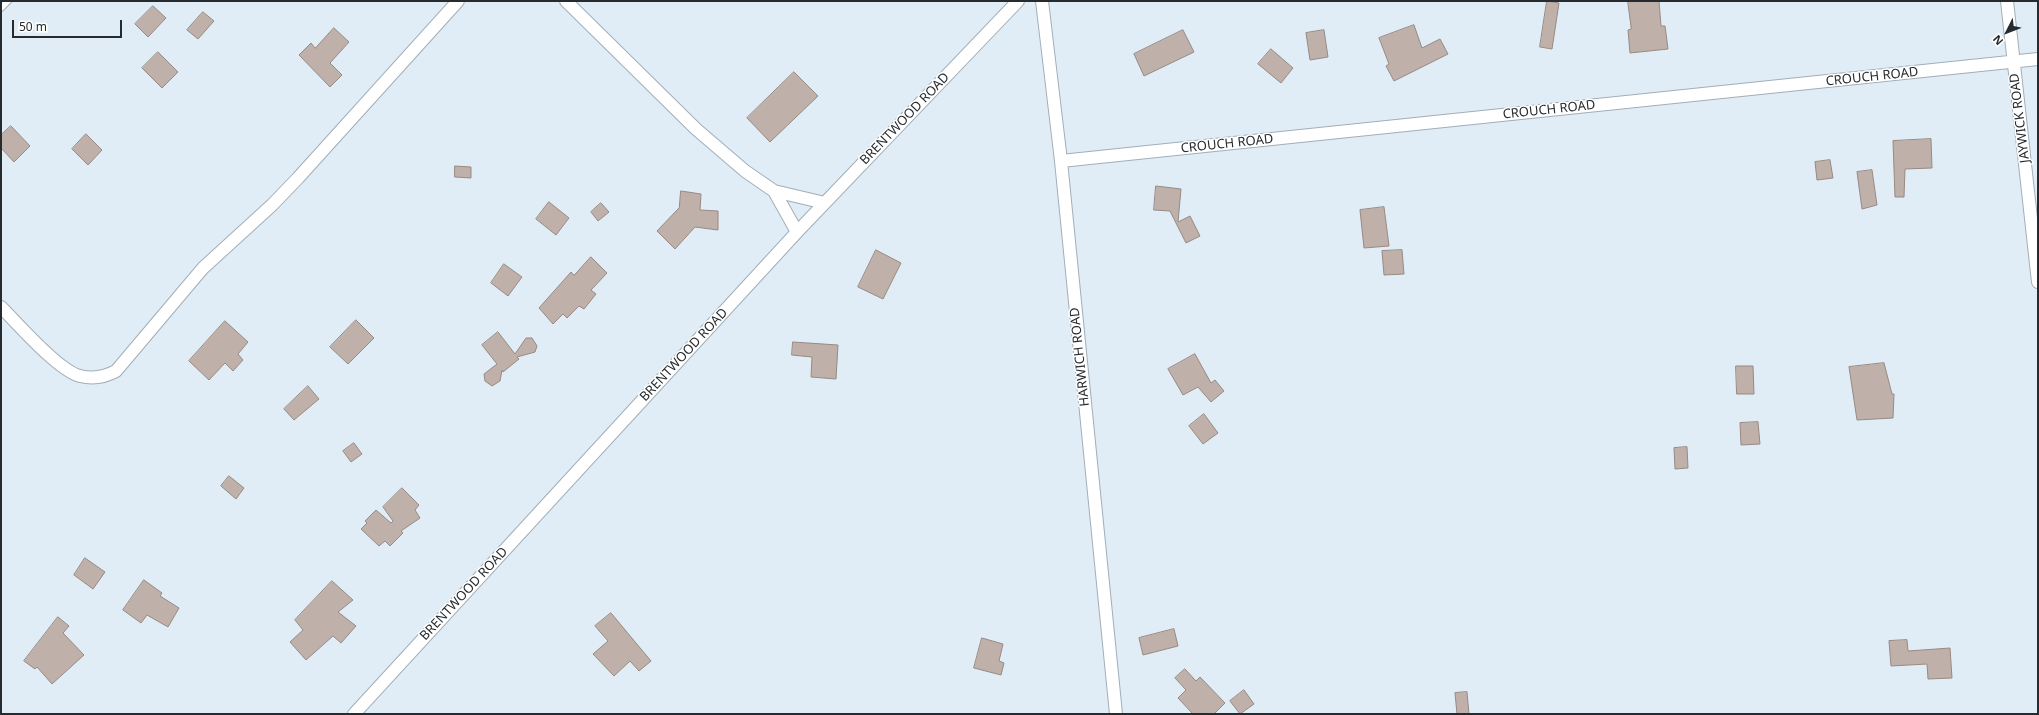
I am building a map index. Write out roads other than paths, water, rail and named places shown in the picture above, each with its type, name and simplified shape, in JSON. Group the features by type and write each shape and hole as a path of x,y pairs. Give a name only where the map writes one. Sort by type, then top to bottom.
{"street":[{"path":"1,307 67,370 79,376 94,378 106,376 116,371 203,268 272,205 298,178 458,1"},
{"path":"566,1 696,129 745,172 774,191 825,203"},
{"name":"BRENTWOOD ROAD","path":"354,714 797,232 1018,1"},
{"name":"HARWICH ROAD","path":"1042,1 1061,161 1116,714"},
{"name":"JAYWICK ROAD","path":"2008,1 2038,282"},
{"name":"CROUCH ROAD","path":"1061,161 2038,59"},
{"path":"774,191 797,232"}],"lane":[{"path":"1,8 8,1"}]}
